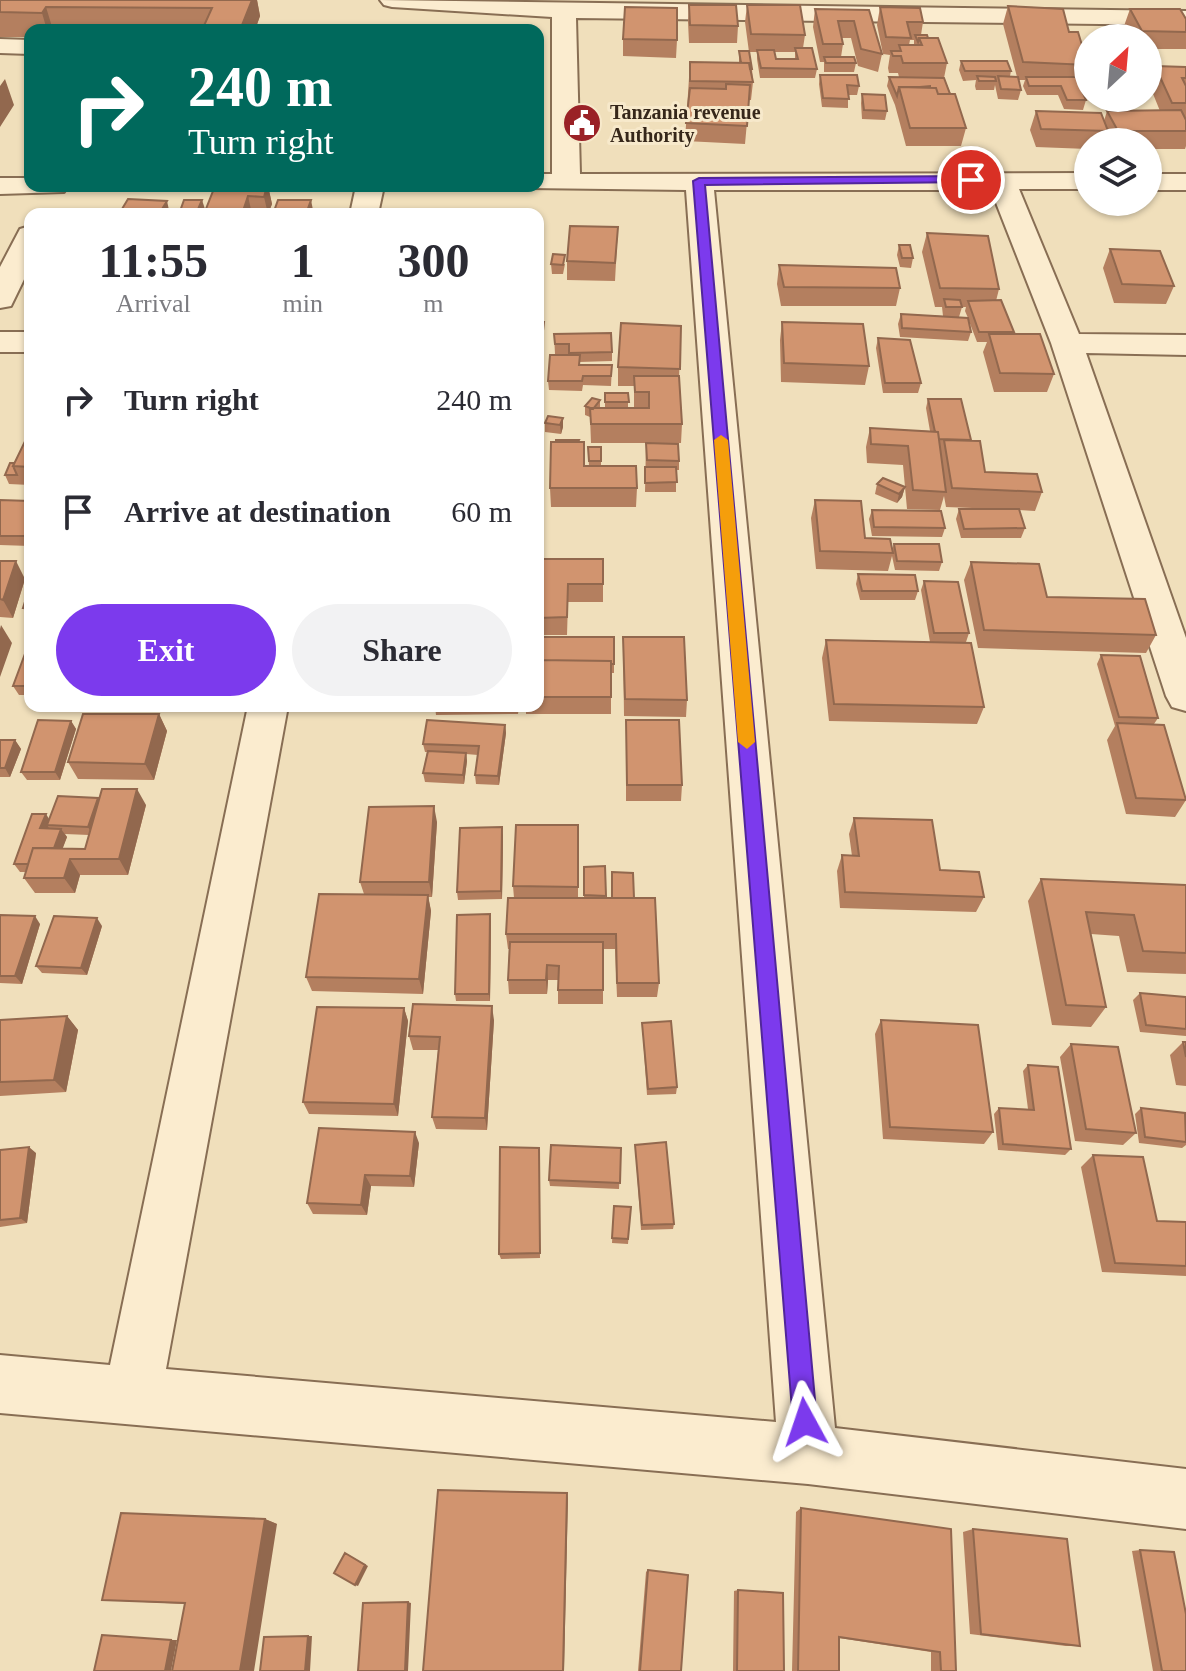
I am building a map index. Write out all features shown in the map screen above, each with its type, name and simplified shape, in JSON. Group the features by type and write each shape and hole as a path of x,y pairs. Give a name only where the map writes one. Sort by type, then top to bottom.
{"street":[{"path":"392,0 564,11 1186,18"},
{"path":"1022,0 1063,16"},
{"path":"564,11 566,182"},
{"path":"0,46 24,47"},
{"path":"1001,179 1067,343 1178,643 1186,696"},
{"path":"699,181 808,1454"},
{"path":"544,182 1074,181"},
{"path":"1162,182 1186,182"},
{"path":"0,186 24,186"},
{"path":"0,299 24,248"},
{"path":"0,342 24,342"},
{"path":"1067,343 1186,345"},
{"path":"132,1397 267,712"},
{"path":"0,1384 808,1454 1186,1499"}],"building":[{"path":"0,0 252,0 242,24 205,24 212,8 46,7 42,13 0,12"},
{"path":"689,5 736,5 738,26 690,25"},
{"path":"747,5 800,5 805,35 751,34"},
{"path":"1008,6 1063,9 1069,32 1074,32 1074,64 1023,62"},
{"path":"625,7 677,8 677,40 623,39"},
{"path":"880,7 920,8 923,22 907,22 911,38 886,37"},
{"path":"815,9 869,10 882,54 861,49 854,21 838,21 843,44 823,44"},
{"path":"1130,9 1180,9 1186,19 1186,32 1162,31 1162,24 1138,24"},
{"path":"915,35 927,35 928,38 919,38 918,42"},
{"path":"919,38 938,38 947,63 903,63 901,56 893,56 891,51 901,51 899,45 922,45"},
{"path":"795,48 812,48 817,69 761,68 757,50 774,50 776,59 798,59"},
{"path":"739,51 749,51 752,69 749,63 741,63"},
{"path":"824,57 854,57 856,63 826,63"},
{"path":"961,61 1007,61 1011,71 965,71"},
{"path":"690,62 749,63 753,82 690,81"},
{"path":"1162,66 1186,67 1186,78 1182,78 1186,86 1186,103 1172,103 1162,81"},
{"path":"820,75 857,75 859,86 847,85 849,99 823,98"},
{"path":"977,76 995,77 996,81 979,81"},
{"path":"998,76 1018,77 1021,90 1001,89"},
{"path":"889,77 944,78 950,94 938,94 936,88 930,86 899,87 897,96"},
{"path":"1026,77 1074,77 1074,100 1067,100 1061,86 1029,86"},
{"path":"726,84 750,85 747,126 686,123 690,88 726,89"},
{"path":"899,87 936,88 938,94 955,94 966,128 910,128"},
{"path":"862,94 885,95 887,111 864,110"},
{"path":"1181,110 1186,120 1186,131 1116,128 1108,112 1162,112"},
{"path":"1036,111 1101,113 1107,128 1074,130 1041,129"},
{"path":"213,192 265,192 264,197 248,196 244,208 206,208"},
{"path":"128,199 167,201 163,208 123,208"},
{"path":"184,200 202,200 199,208 181,208"},
{"path":"278,200 311,200 308,208 275,208"},
{"path":"570,226 618,227 615,263 567,261"},
{"path":"927,233 988,236 999,289 940,288"},
{"path":"899,245 910,245 913,258 902,258"},
{"path":"1110,249 1160,251 1174,286 1122,284"},
{"path":"553,254 565,255 563,265 551,264"},
{"path":"779,265 896,268 900,288 784,287"},
{"path":"944,299 960,300 962,307 946,307"},
{"path":"1001,300 1014,332 979,332 968,301"},
{"path":"901,314 968,318 971,332 902,328"},
{"path":"782,322 863,324 869,366 784,363"},
{"path":"621,323 681,326 680,369 618,367"},
{"path":"611,333 612,352 569,353 569,344 555,344 554,334"},
{"path":"989,334 1040,334 1054,374 1000,373"},
{"path":"878,338 910,340 921,383 885,383"},
{"path":"550,355 580,355 579,365 612,365 611,376 583,376 582,381 548,381"},
{"path":"634,376 679,376 682,424 591,424 590,408 649,408 649,392 635,392"},
{"path":"605,393 628,393 629,402 605,402"},
{"path":"592,398 600,400 593,409 585,406"},
{"path":"928,399 961,399 971,440 939,439"},
{"path":"548,416 563,418 560,425 545,423"},
{"path":"870,428 938,432 946,492 913,490 908,446 871,444"},
{"path":"556,440 579,440 556,442"},
{"path":"944,440 980,441 985,472 1037,474 1042,492 952,488"},
{"path":"551,442 584,442 584,466 636,466 637,488 550,488"},
{"path":"24,443 24,467 13,466"},
{"path":"646,443 678,444 679,461 647,460"},
{"path":"588,447 601,447 601,461 589,461"},
{"path":"10,463 14,463 17,475 5,475"},
{"path":"645,467 676,467 677,482 645,483"},
{"path":"883,478 905,487 899,494 877,484"},
{"path":"0,500 24,501 24,536 0,536"},
{"path":"815,500 861,501 865,538 890,539 893,553 820,551"},
{"path":"959,509 1019,509 1025,528 964,529"},
{"path":"872,510 941,511 945,528 874,527"},
{"path":"894,544 939,544 942,562 897,561"},
{"path":"544,559 603,559 603,584 568,584 567,617 544,618"},
{"path":"0,561 16,561 3,600 0,599"},
{"path":"971,562 1039,564 1047,597 1145,599 1156,635 984,630"},
{"path":"858,574 915,575 918,591 862,591"},
{"path":"924,581 958,582 969,633 934,633"},
{"path":"544,637 614,637 614,664 611,661 544,660"},
{"path":"623,637 684,637 687,700 625,699"},
{"path":"826,640 971,643 984,707 834,704"},
{"path":"1101,655 1140,656 1158,718 1119,717"},
{"path":"24,656 24,686 13,686"},
{"path":"544,660 611,661 611,697 544,697"},
{"path":"83,714 159,714 145,764 68,762"},
{"path":"38,720 71,721 55,772 21,772"},
{"path":"427,720 505,725 498,776 475,775 479,746 423,744"},
{"path":"626,720 679,720 682,785 627,785"},
{"path":"1117,723 1164,725 1186,800 1136,798"},
{"path":"0,740 15,740 5,768 0,768"},
{"path":"428,751 466,753 463,775 423,773"},
{"path":"102,789 137,789 119,859 70,859 64,878 24,878 33,848 85,849"},
{"path":"58,796 98,798 88,827 47,825"},
{"path":"434,806 429,882 360,882 369,807"},
{"path":"32,814 46,814 40,828 61,829 54,848 33,848 28,864 14,864"},
{"path":"854,818 932,820 940,870 979,872 984,897 845,892 842,855 859,856"},
{"path":"516,825 578,825 578,887 513,886"},
{"path":"502,827 501,891 457,892 460,828"},
{"path":"605,866 606,896 584,895 584,867"},
{"path":"612,872 633,873 634,898 612,898"},
{"path":"1041,879 1186,885 1186,953 1143,951 1134,915 1086,912 1106,1007 1066,1005"},
{"path":"319,894 428,895 419,979 306,977"},
{"path":"508,898 655,898 659,983 617,983 616,934 506,934"},
{"path":"490,914 489,994 455,994 457,915"},
{"path":"0,915 35,916 15,976 0,976"},
{"path":"54,916 97,918 81,968 36,966"},
{"path":"510,942 603,942 603,990 558,990 559,966 547,965 546,980 508,980"},
{"path":"1140,993 1186,997 1186,1029 1146,1025"},
{"path":"413,1004 492,1006 485,1118 432,1117 440,1037 409,1036"},
{"path":"317,1007 404,1008 394,1104 303,1102"},
{"path":"67,1016 54,1080 0,1082 0,1020"},
{"path":"881,1020 978,1025 993,1132 890,1127"},
{"path":"671,1021 677,1087 648,1089 642,1023"},
{"path":"1071,1044 1118,1047 1136,1133 1086,1129"},
{"path":"1028,1065 1058,1067 1071,1149 1003,1144 999,1108 1034,1110"},
{"path":"1141,1108 1185,1113 1186,1142 1145,1137"},
{"path":"319,1128 415,1132 410,1176 365,1175 361,1205 307,1203"},
{"path":"666,1142 674,1224 642,1225 635,1145"},
{"path":"551,1145 621,1148 620,1183 549,1180"},
{"path":"29,1147 20,1218 0,1220 0,1150"},
{"path":"500,1147 539,1148 540,1253 499,1254"},
{"path":"1093,1155 1143,1157 1157,1221 1186,1222 1186,1266 1115,1263"},
{"path":"614,1206 631,1207 628,1239 612,1238"},
{"path":"438,1490 567,1493 563,1671 423,1671"},
{"path":"801,1508 951,1529 956,1671 941,1671 940,1652 839,1637 839,1671 798,1671"},
{"path":"121,1513 265,1519 240,1671 172,1671 185,1603 102,1600"},
{"path":"973,1529 1067,1539 1080,1646 981,1634"},
{"path":"1140,1550 1174,1552 1186,1614 1186,1671 1162,1671"},
{"path":"345,1553 365,1565 355,1585 334,1573"},
{"path":"648,1570 688,1575 681,1671 640,1671"},
{"path":"738,1590 783,1593 784,1671 737,1671"},
{"path":"408,1602 405,1671 358,1671 363,1603"},
{"path":"102,1635 171,1640 165,1671 94,1671"},
{"path":"308,1636 305,1671 260,1671 264,1637"}],"slow traffic":[{"path":"721,440 747,742"}],"place":[{"name":"Tanzania revenue Authority","path":"582,123"}],"route":[{"path":"805,1422 699,181 971,180"}]}
